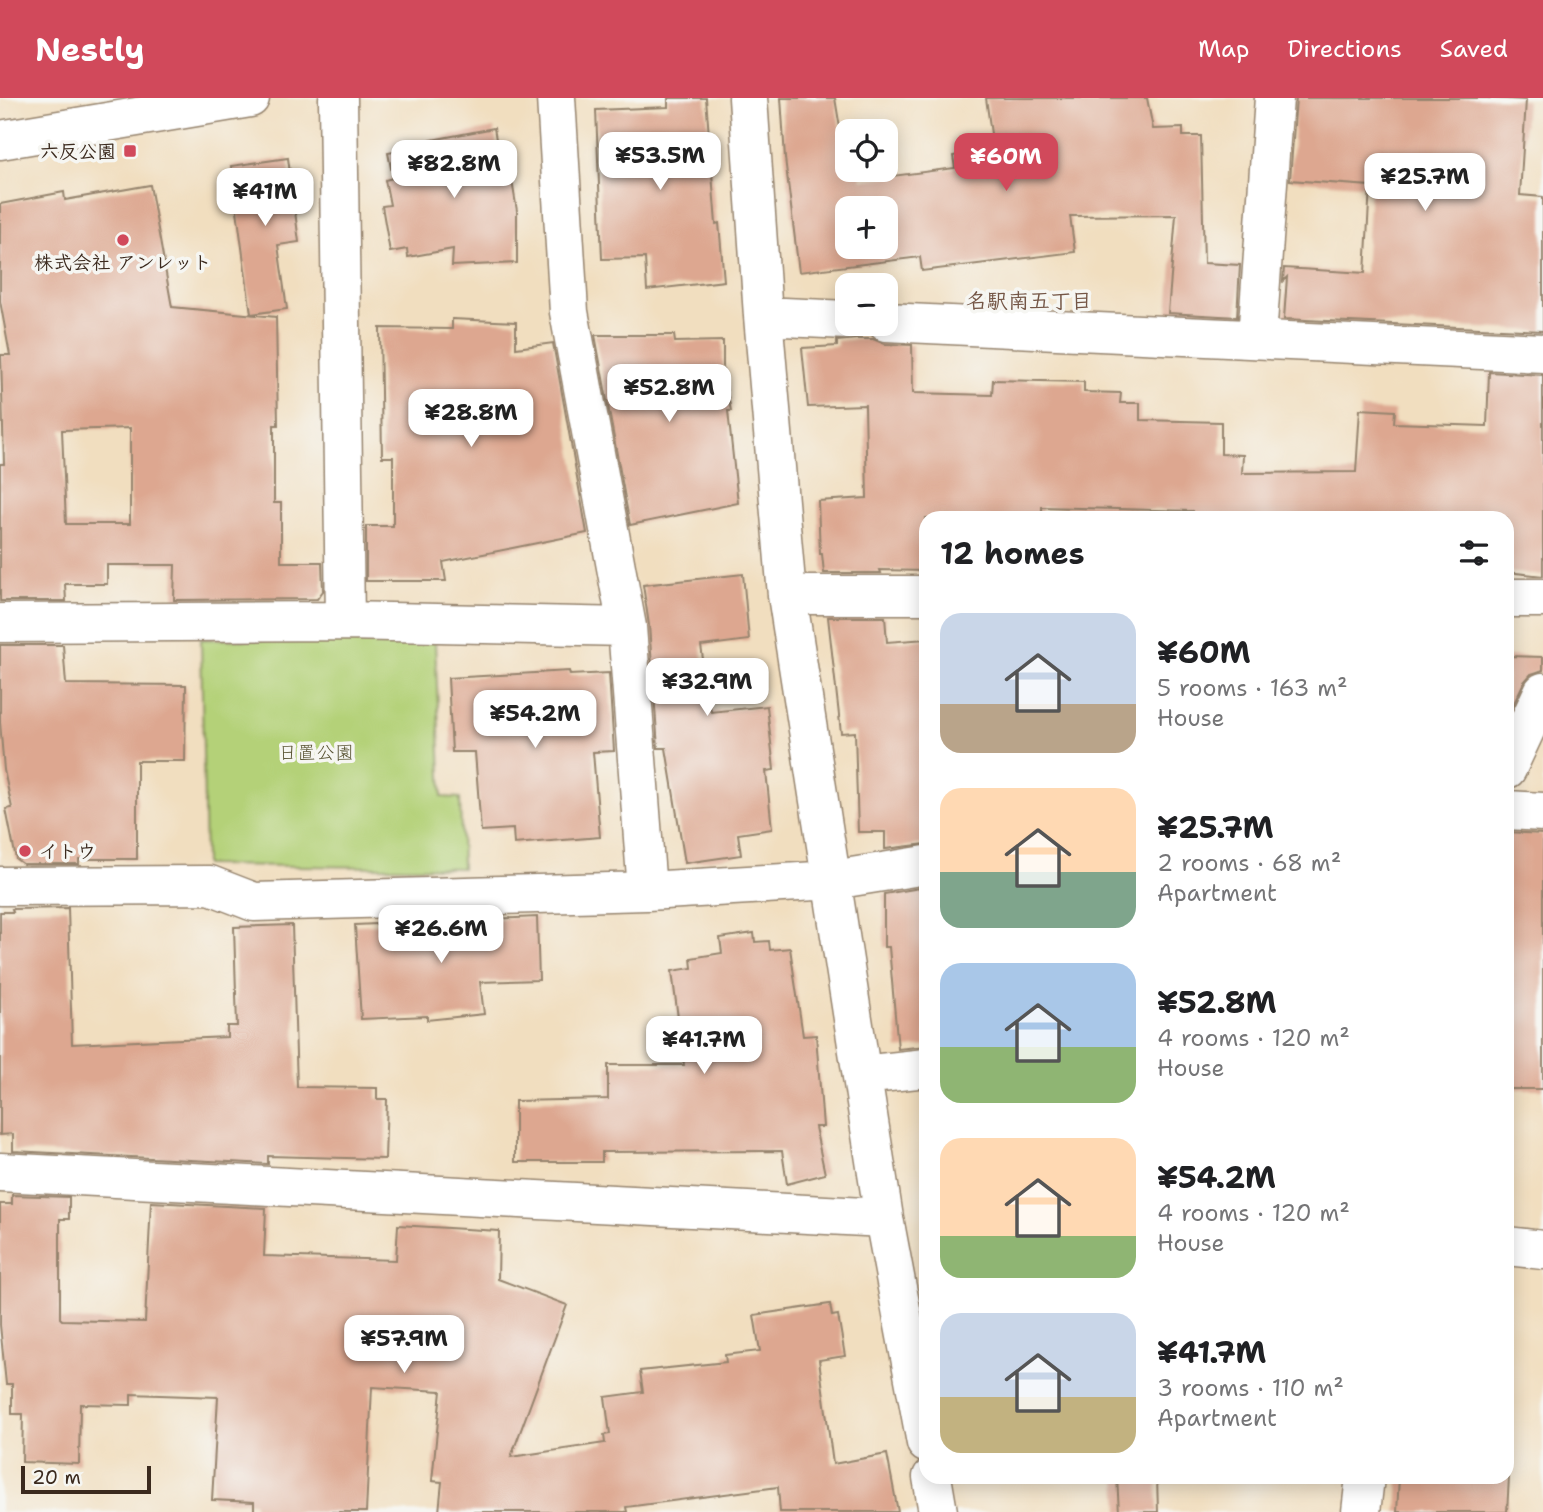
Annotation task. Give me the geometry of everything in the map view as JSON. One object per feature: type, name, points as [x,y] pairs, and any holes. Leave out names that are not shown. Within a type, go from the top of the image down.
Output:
[{"type":"street","points":[[0,140],[250,98]]},
{"type":"street","points":[[338,98],[345,621]]},
{"type":"street","points":[[556,98],[569,312],[627,627],[647,891]]},
{"type":"street","points":[[747,98],[787,595],[884,1218],[919,1406]]},
{"type":"street","points":[[1257,338],[1275,98]]},
{"type":"street","points":[[763,316],[835,319]]},
{"type":"street","points":[[898,322],[1543,353]]},
{"type":"street","points":[[787,595],[919,595]]},
{"type":"street","points":[[1514,598],[1543,598]]},
{"type":"street","points":[[0,623],[345,621],[627,627]]},
{"type":"street","points":[[1514,754],[1543,692]]},
{"type":"street","points":[[1514,810],[1543,812]]},
{"type":"street","points":[[0,886],[211,885],[254,902],[647,891],[833,880],[919,866]]},
{"type":"street","points":[[862,1075],[919,1069]]},
{"type":"street","points":[[0,1172],[884,1218]]},
{"type":"street","points":[[1514,1247],[1543,1250]]},
{"type":"street","points":[[933,1484],[939,1512]]},
{"type":"street","points":[[1361,1512],[1364,1484]]},
{"type":"green space","name":"日置公園","points":[[201,639],[435,642],[442,797],[460,798],[462,868],[205,865]]},
{"type":"building","points":[[668,98],[706,98],[716,224],[719,223],[724,281],[647,290],[645,258],[602,259],[596,110],[668,107]]},
{"type":"building","points":[[781,98],[835,98],[838,119],[835,119],[835,182],[898,182],[898,175],[955,168],[953,156],[993,148],[986,98],[1147,98],[1153,129],[1183,128],[1183,136],[1201,136],[1204,263],[1240,265],[1237,317],[1168,313],[1176,215],[1070,216],[1075,252],[922,271],[920,257],[799,272],[785,158]]},
{"type":"building","points":[[1296,98],[1526,100],[1520,195],[1543,197],[1543,331],[1284,319],[1287,277],[1283,281],[1284,268],[1365,273],[1370,186],[1290,180]]},
{"type":"building","points":[[494,128],[498,151],[507,150],[517,211],[517,263],[452,266],[453,249],[408,257],[407,249],[390,252],[382,206],[390,205],[385,180],[393,178],[388,153],[416,148],[416,143]]},
{"type":"building","points":[[288,158],[299,242],[278,245],[287,309],[251,314],[231,166]]},
{"type":"building","points":[[150,185],[172,307],[276,317],[278,425],[274,425],[274,503],[281,503],[281,562],[322,562],[323,591],[317,599],[174,600],[175,565],[107,565],[107,584],[65,584],[66,601],[0,601],[0,464],[4,464],[1,355],[10,355],[0,301],[0,204],[64,192],[65,200]],"holes":[[[130,428],[130,524],[66,524],[62,430]]]},
{"type":"building","points":[[452,319],[516,322],[516,348],[553,343],[587,533],[443,562],[446,581],[366,581],[366,526],[393,526],[393,457],[382,457],[380,328],[452,329]]},
{"type":"building","points":[[595,335],[674,335],[675,342],[723,341],[723,369],[731,411],[728,411],[738,503],[630,525]]},
{"type":"building","points":[[873,339],[885,344],[912,345],[913,393],[992,395],[993,380],[1084,382],[1084,392],[1121,393],[1120,403],[1140,403],[1140,420],[1221,422],[1221,454],[1243,455],[1242,473],[1356,472],[1360,409],[1395,411],[1394,423],[1487,426],[1489,372],[1543,375],[1543,576],[1514,573],[1514,511],[1193,511],[1042,507],[1042,511],[919,511],[919,571],[824,573],[820,554],[818,501],[867,498],[865,405],[808,407],[802,348],[837,346],[837,341]]},
{"type":"building","points":[[743,574],[749,640],[701,646],[711,712],[767,706],[774,770],[766,771],[772,829],[738,834],[741,855],[685,863],[666,748],[658,748],[649,625],[643,585]]},
{"type":"building","points":[[828,617],[885,617],[887,642],[919,640],[919,845],[885,849],[885,832],[858,832],[855,732],[841,733]]},
{"type":"building","points":[[0,645],[63,645],[66,684],[186,685],[185,761],[137,761],[137,859],[79,859],[79,864],[23,864],[16,859],[6,809],[12,808],[4,770],[0,722]]},
{"type":"building","points":[[1514,656],[1543,657],[1543,670],[1531,674],[1514,703]]},
{"type":"building","points":[[569,671],[570,675],[609,673],[614,751],[593,752],[600,837],[514,844],[513,829],[481,831],[475,752],[452,752],[448,678]]},
{"type":"building","points":[[1514,832],[1543,834],[1543,1089],[1514,1089]]},
{"type":"building","points":[[919,888],[919,1047],[898,1049],[889,947],[884,947],[884,894]]},
{"type":"building","points":[[68,908],[72,1044],[227,1037],[227,1026],[237,1026],[234,927],[292,925],[297,1087],[377,1088],[377,1099],[387,1099],[385,1159],[268,1156],[268,1164],[13,1151],[13,1134],[0,1135],[0,912],[13,912],[12,909]]},
{"type":"building","points":[[537,917],[539,980],[480,982],[484,1014],[427,1020],[427,1016],[361,1019],[355,925]]},
{"type":"building","points":[[754,933],[755,942],[769,941],[770,950],[790,948],[803,1036],[816,1035],[823,1127],[815,1127],[825,1174],[787,1184],[782,1151],[602,1152],[602,1162],[515,1162],[515,1101],[608,1099],[608,1065],[684,1065],[672,971],[692,968],[691,958],[722,953],[720,938]]},
{"type":"building","points":[[12,1195],[69,1197],[69,1219],[60,1219],[62,1320],[145,1322],[151,1202],[266,1208],[264,1256],[396,1260],[398,1225],[499,1231],[498,1279],[567,1305],[511,1457],[605,1443],[604,1435],[610,1434],[605,1397],[643,1392],[640,1371],[726,1362],[725,1355],[760,1351],[754,1315],[830,1304],[832,1316],[838,1315],[845,1356],[819,1360],[833,1464],[887,1454],[898,1512],[780,1512],[778,1487],[626,1507],[627,1512],[439,1512],[442,1482],[432,1481],[441,1391],[372,1387],[366,1512],[254,1512],[254,1502],[212,1500],[218,1397],[131,1394],[131,1405],[80,1404],[79,1464],[22,1462],[23,1414],[12,1414],[12,1384],[6,1384],[0,1325],[0,1204],[12,1204]]},
{"type":"building","points":[[1117,1484],[1157,1484],[1158,1512],[1119,1512]]},
{"type":"building","points":[[1399,1484],[1509,1484],[1507,1512],[1397,1512]]},
{"type":"place","name":"六反公園","points":[[130,151]]},
{"type":"place","name":"株式会社 アンレット","points":[[123,240]]},
{"type":"place","name":"イトウ","points":[[25,851]]},
{"type":"district","name":"名駅南五丁目","points":[[1029,301]]}]
